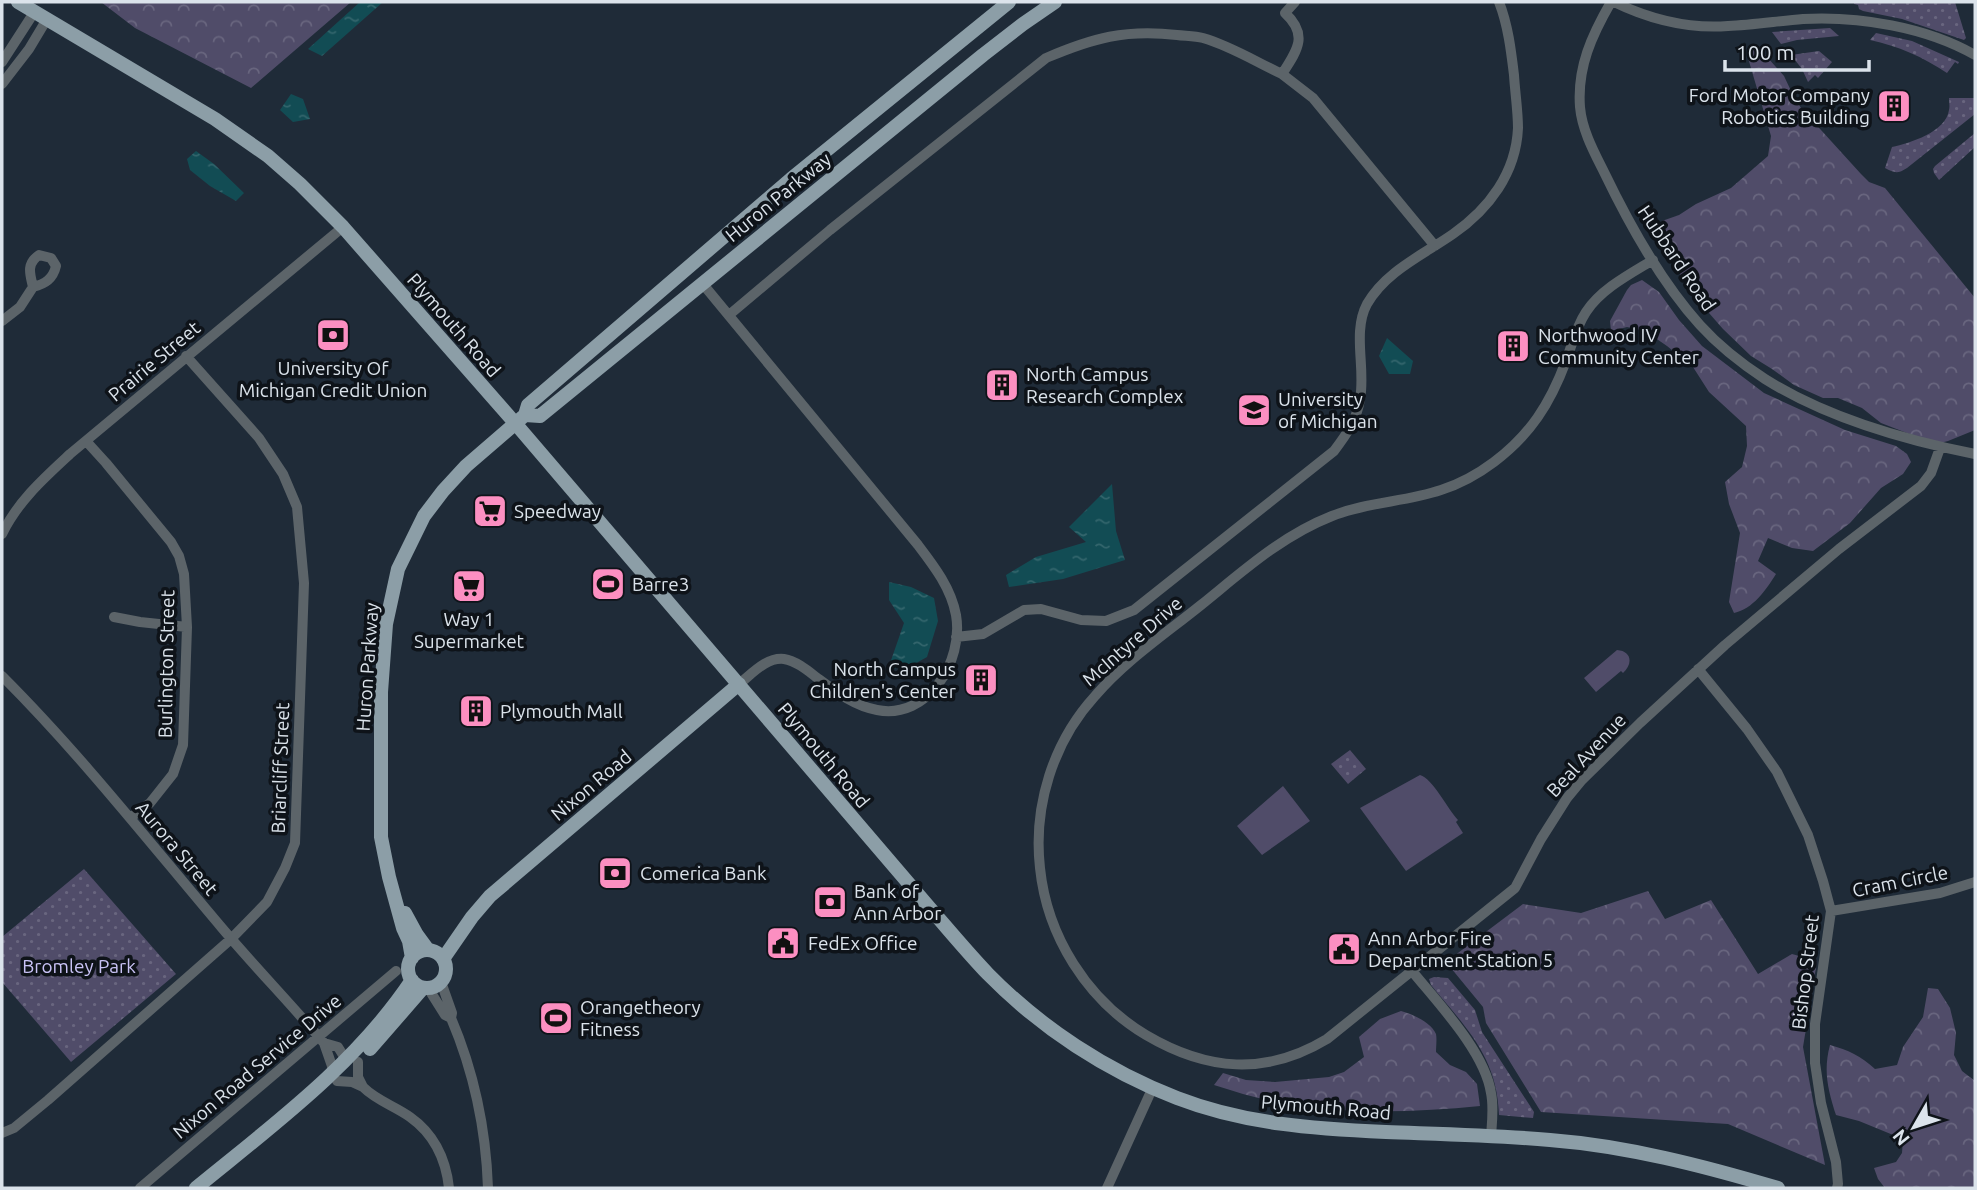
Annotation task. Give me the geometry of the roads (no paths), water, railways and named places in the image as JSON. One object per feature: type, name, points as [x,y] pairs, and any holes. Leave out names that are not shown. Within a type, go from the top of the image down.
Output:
[{"type":"main road","name":"Plymouth Road","points":[[18,2],[215,119],[268,156],[300,184],[520,419],[739,684],[988,974],[1051,1029],[1108,1066],[1177,1098],[1261,1122],[1317,1129],[1492,1136],[1590,1144],[1724,1172],[1778,1188]]},
{"type":"main road","name":"Huron Parkway","points":[[426,985],[408,969],[412,958],[409,943],[381,837],[381,692],[386,624],[398,569],[424,516],[466,466],[520,419],[528,405],[699,257],[1009,2]]},
{"type":"main road","name":"Huron Parkway","points":[[520,419],[540,416],[903,120],[1023,24],[1055,2]]},
{"type":"main road","points":[[887,101],[903,120]]},
{"type":"main road","points":[[699,257],[697,270],[702,284]]},
{"type":"main road","name":"Nixon Road","points":[[435,954],[490,896],[739,684]]},
{"type":"main road","name":"Huron Parkway","points":[[392,886],[417,935],[435,954]]},
{"type":"main road","points":[[211,1188],[332,1080],[426,985],[446,971],[435,954],[416,954],[412,958]]},
{"type":"main road","points":[[196,1188],[332,1080]]},
{"type":"street","points":[[1282,74],[1297,50],[1299,34],[1294,21],[1285,13],[1295,2]]},
{"type":"street","points":[[956,637],[983,634],[1024,610],[1041,609],[1081,620],[1106,621],[1134,610],[1334,451],[1352,427],[1360,399],[1360,329],[1366,307],[1379,287],[1395,272],[1480,213],[1499,188],[1513,161],[1518,130],[1516,99],[1506,20],[1499,2]]},
{"type":"street","points":[[1612,2],[1659,20],[1705,26],[1725,27],[1805,19],[1879,24],[1923,34],[1975,55]]},
{"type":"street","name":"Hubbard Road","points":[[1612,2],[1586,51],[1579,86],[1580,109],[1586,132],[1618,201],[1683,304],[1734,357],[1759,375],[1801,398],[1892,434],[1940,448],[1975,454]]},
{"type":"street","points":[[2,62],[41,15]]},
{"type":"street","points":[[2,84],[29,49],[41,15]]},
{"type":"street","points":[[729,315],[830,230],[1046,58],[1078,44],[1114,34],[1149,31],[1202,37],[1282,74],[1313,98],[1435,246]]},
{"type":"street","name":"Prairie Street","points":[[2,534],[11,516],[37,484],[179,365],[186,356],[343,227]]},
{"type":"street","name":"McIntyre Drive","points":[[1412,971],[1327,1039],[1283,1060],[1249,1065],[1218,1063],[1181,1053],[1157,1042],[1136,1029],[1101,999],[1069,958],[1049,915],[1041,880],[1038,830],[1049,775],[1070,729],[1097,693],[1128,664],[1277,545],[1293,534],[1335,515],[1416,497],[1458,484],[1509,450],[1534,424],[1550,400],[1574,336],[1587,311],[1604,293],[1653,260]]},
{"type":"street","points":[[702,284],[942,577],[956,615],[952,659],[943,680],[925,698],[902,710],[879,711],[859,706],[802,666],[785,659],[769,660],[739,684]]},
{"type":"street","points":[[2,321],[20,307],[33,287]]},
{"type":"street","name":"Briarcliff Street","points":[[2,1133],[14,1128],[48,1100],[231,939],[267,902],[295,843],[304,583],[297,507],[283,474],[259,438],[186,356]]},
{"type":"street","name":"Burlington Street","points":[[86,441],[163,532],[179,556],[184,574],[187,627],[183,745],[173,774],[150,803],[130,818]]},
{"type":"street","name":"Beal Avenue","points":[[1412,971],[1515,888],[1555,816],[1581,781],[1632,730],[1698,669],[1830,557],[1921,486],[1931,473],[1940,448]]},
{"type":"street","points":[[114,617],[187,627]]},
{"type":"street","name":"Bishop Street","points":[[1698,669],[1748,729],[1777,772],[1808,835],[1831,911],[1814,1043],[1819,1092],[1836,1162],[1837,1188]]},
{"type":"street","name":"Aurora Street","points":[[2,676],[130,818],[231,939],[322,1040],[332,1066],[332,1080]]},
{"type":"street","name":"Cram Circle","points":[[1831,911],[1940,893],[1975,882]]},
{"type":"street","name":"Nixon Road Service Drive","points":[[140,1188],[322,1040],[396,971]]},
{"type":"street","points":[[1412,971],[1475,1051],[1485,1070],[1491,1093],[1492,1136]]},
{"type":"street","points":[[426,985],[445,1015],[451,1018],[477,1100],[484,1134],[488,1188]]},
{"type":"street","name":"Aurora Street","points":[[322,1040],[338,1047],[352,1061]]},
{"type":"street","points":[[352,1061],[363,1087]]},
{"type":"street","points":[[332,1080],[352,1082],[363,1087],[375,1097],[411,1117],[439,1149],[447,1169],[449,1188]]},
{"type":"street","points":[[1107,1188],[1153,1087]]},
{"type":"water","points":[[360,2],[383,2],[322,56],[308,49]]},
{"type":"water","points":[[291,94],[303,99],[310,119],[293,122],[280,110]]},
{"type":"water","points":[[196,151],[244,193],[236,201],[190,170],[187,159]]},
{"type":"water","points":[[1387,338],[1413,361],[1410,374],[1389,374],[1379,356]]},
{"type":"water","points":[[1112,484],[1116,531],[1125,560],[1063,579],[1009,587],[1006,575],[1036,557],[1086,542],[1069,527]]},
{"type":"water","points":[[889,582],[911,587],[934,598],[938,621],[927,657],[909,667],[888,669],[904,623],[889,600]]},
{"type":"place","name":"Ford Motor Company Robotics Building","points":[[1894,106]]},
{"type":"place","name":"University Of Michigan Credit Union","points":[[333,335]]},
{"type":"place","name":"Northwood IV Community Center","points":[[1513,346]]},
{"type":"place","name":"North Campus Research Complex","points":[[1002,385]]},
{"type":"place","name":"University of Michigan","points":[[1254,410]]},
{"type":"place","name":"Speedway","points":[[490,511]]},
{"type":"place","name":"Barre3","points":[[608,584]]},
{"type":"place","name":"Way 1 Supermarket","points":[[469,586]]},
{"type":"place","name":"North Campus Children's Center","points":[[981,680]]},
{"type":"place","name":"Plymouth Mall","points":[[476,711]]},
{"type":"place","name":"Comerica Bank","points":[[615,873]]},
{"type":"place","name":"Bank of Ann Arbor","points":[[830,902]]},
{"type":"place","name":"FedEx Office","points":[[783,943]]},
{"type":"place","name":"Ann Arbor Fire Department Station 5","points":[[1344,949]]},
{"type":"place","name":"Orangetheory Fitness","points":[[556,1018]]},
{"type":"park label","name":"Bromley Park","points":[[79,966]]}]
